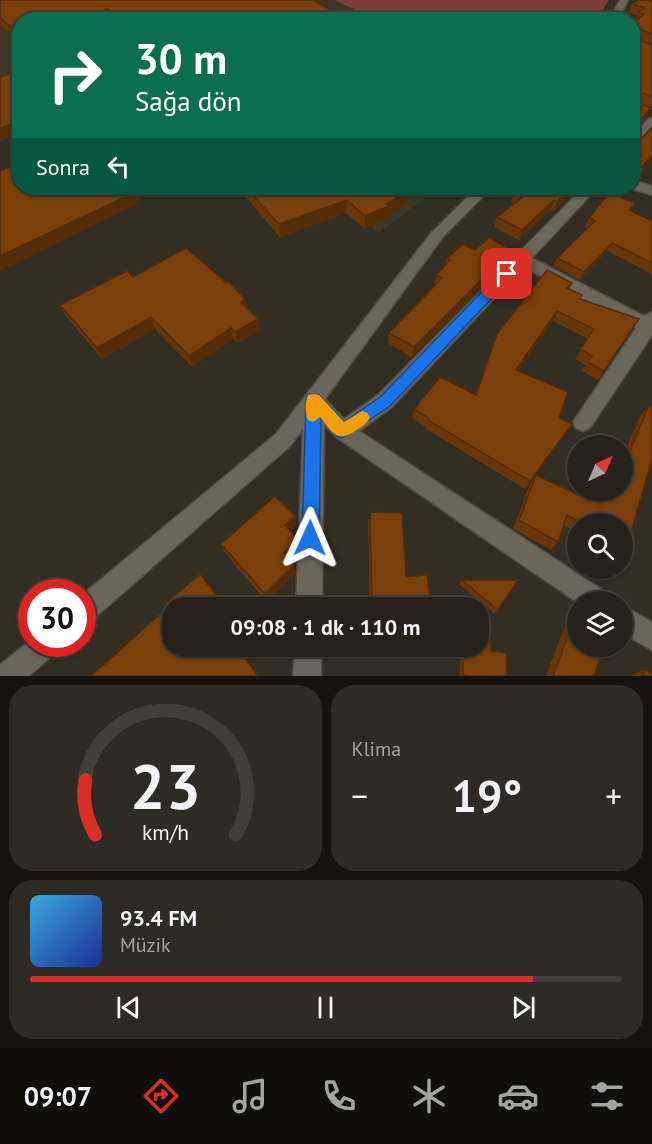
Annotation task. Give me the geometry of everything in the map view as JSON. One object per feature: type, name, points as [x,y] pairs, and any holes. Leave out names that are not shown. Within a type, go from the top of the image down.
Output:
[{"type":"street","points":[[640,135],[652,123]]},
{"type":"street","points":[[96,600],[284,440],[437,236],[477,195]]},
{"type":"street","points":[[342,431],[385,401],[583,195]]},
{"type":"street","points":[[522,259],[650,324],[583,422]]},
{"type":"street","points":[[314,400],[342,431],[582,591]]},
{"type":"street","points":[[309,597],[314,400]]},
{"type":"street","points":[[633,625],[652,637]]},
{"type":"street","points":[[8,676],[31,657]]},
{"type":"street","points":[[307,676],[308,657]]},
{"type":"shaded area","points":[[0,0],[334,0],[359,12],[12,12],[12,80],[0,83]]},
{"type":"shaded area","points":[[334,0],[609,0],[601,12],[359,12]]},
{"type":"shaded area","points":[[334,195],[429,195],[379,233]]},
{"type":"building","points":[[0,0],[313,0],[335,12],[110,12],[108,9],[98,12],[12,12],[12,28],[0,18]]},
{"type":"building","points":[[639,0],[652,1],[652,34],[640,29],[640,17],[644,14],[638,12],[645,8],[632,4]]},
{"type":"building","points":[[640,41],[652,45],[652,96],[640,92]]},
{"type":"building","points":[[12,73],[12,124],[0,128],[0,77]]},
{"type":"building","points":[[640,104],[651,108],[640,120]]},
{"type":"building","points":[[652,127],[652,155],[640,169],[640,137]]},
{"type":"building","points":[[12,166],[12,195],[129,195],[0,256],[0,171]]},
{"type":"building","points":[[252,195],[401,195],[386,204],[389,206],[365,216],[347,200],[279,224]]},
{"type":"building","points":[[522,195],[564,195],[557,202],[554,200],[522,230],[497,217],[524,196]]},
{"type":"building","points":[[607,195],[614,195],[635,203],[629,210],[652,221],[652,263],[612,243],[584,272],[557,258],[595,221],[589,218]]},
{"type":"building","points":[[489,238],[511,250],[414,347],[389,333],[442,278],[436,275],[450,260],[447,258],[463,244],[475,250]]},
{"type":"building","points":[[186,248],[226,282],[228,281],[245,299],[241,302],[258,319],[235,332],[231,328],[189,356],[151,317],[97,348],[60,305],[127,271],[133,277]]},
{"type":"building","points":[[547,270],[572,283],[567,288],[582,295],[580,299],[639,319],[604,371],[588,362],[592,356],[580,349],[594,329],[557,311],[516,370],[568,392],[559,418],[572,424],[530,481],[428,420],[429,418],[414,409],[440,377],[476,395],[497,334]]},
{"type":"building","points":[[649,405],[652,407],[652,459],[633,525],[633,513],[567,513],[558,542],[519,520],[536,475],[567,490],[567,501],[633,501],[633,443]]},
{"type":"building","points":[[275,496],[295,516],[285,525],[295,536],[295,543],[284,553],[294,565],[265,594],[221,544]]},
{"type":"building","points":[[370,512],[402,513],[406,577],[427,575],[430,597],[372,597]]},
{"type":"building","points":[[200,574],[218,597],[173,597]]},
{"type":"building","points":[[462,580],[518,580],[498,610],[489,602],[489,597],[482,597]]},
{"type":"building","points":[[162,612],[162,657],[244,657],[258,676],[91,676]]},
{"type":"building","points":[[567,638],[567,657],[600,657],[594,676],[553,676]]},
{"type":"building","points":[[489,642],[491,642],[491,651],[506,653],[507,676],[463,675],[463,657],[489,657]]},
{"type":"building","points":[[645,669],[652,674],[652,676],[643,676]]},
{"type":"slow traffic","points":[[313,415],[314,400],[342,431],[362,417]]},
{"type":"route","points":[[310,538],[314,400],[342,431],[385,401],[507,274]]}]
